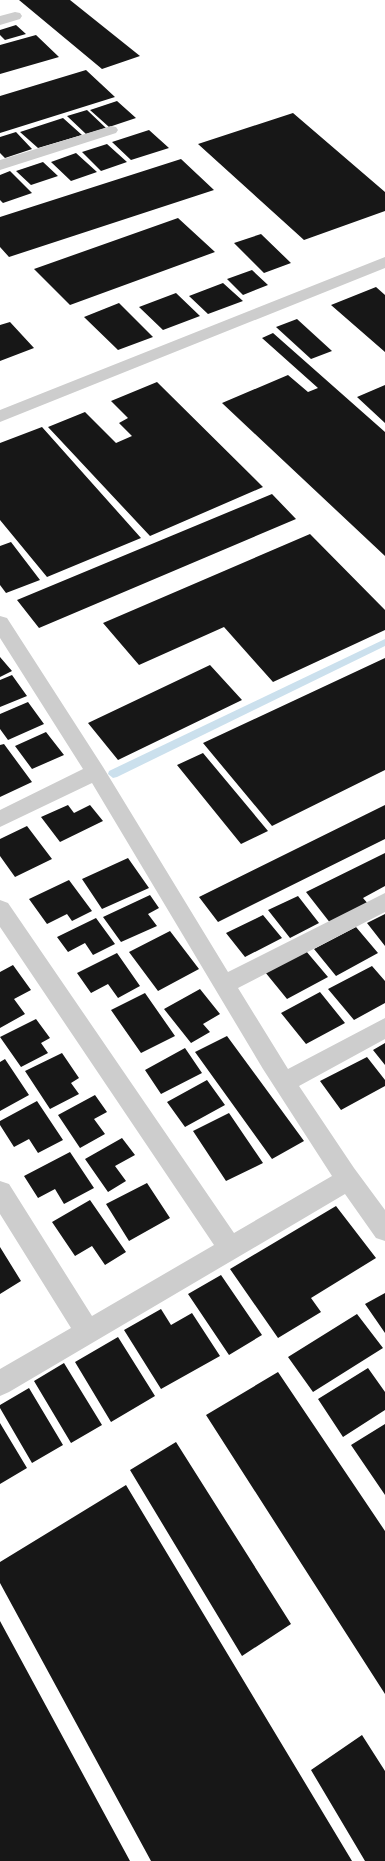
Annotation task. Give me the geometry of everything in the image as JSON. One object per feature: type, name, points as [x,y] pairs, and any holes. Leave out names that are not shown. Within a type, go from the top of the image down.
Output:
[{"type":"street","points":[[0,21],[15,16]]},
{"type":"street","points":[[0,165],[111,130]]},
{"type":"street","points":[[0,416],[385,262]]},
{"type":"street","points":[[0,623],[96,772],[284,1083],[348,1180],[385,1230]]},
{"type":"street","points":[[0,819],[96,772]]},
{"type":"street","points":[[224,985],[385,902]]},
{"type":"street","points":[[0,909],[230,1248]]},
{"type":"street","points":[[284,1083],[385,1028]]},
{"type":"street","points":[[0,1383],[348,1180]]},
{"type":"street","points":[[0,1192],[88,1332]]},
{"type":"building","points":[[19,0],[70,0],[140,56],[102,69]]},
{"type":"building","points":[[16,25],[26,34],[5,40],[0,35],[0,30]]},
{"type":"building","points":[[36,35],[59,57],[0,74],[0,45]]},
{"type":"building","points":[[86,70],[115,97],[0,133],[0,96]]},
{"type":"building","points":[[117,101],[136,118],[109,127],[90,110]]},
{"type":"building","points":[[87,110],[106,128],[86,134],[67,116]]},
{"type":"building","points":[[293,113],[385,192],[385,211],[304,240],[198,144]]},
{"type":"building","points":[[63,118],[82,135],[38,148],[20,132]]},
{"type":"building","points":[[149,130],[169,148],[131,160],[112,142]]},
{"type":"building","points":[[16,132],[32,149],[5,158],[0,153],[0,137]]},
{"type":"building","points":[[107,144],[127,162],[101,171],[82,152]]},
{"type":"building","points":[[76,153],[97,172],[71,181],[51,162]]},
{"type":"building","points":[[181,159],[214,190],[9,257],[0,247],[0,217]]},
{"type":"building","points":[[43,162],[58,176],[31,185],[16,171]]},
{"type":"building","points":[[10,171],[32,193],[3,203],[0,200],[0,175]]},
{"type":"building","points":[[178,218],[215,252],[70,305],[34,269]]},
{"type":"building","points":[[261,234],[291,263],[264,273],[234,243]]},
{"type":"building","points":[[252,270],[268,285],[243,295],[227,279]]},
{"type":"building","points":[[223,283],[243,301],[208,314],[189,296]]},
{"type":"building","points":[[376,287],[385,295],[385,352],[331,305]]},
{"type":"building","points":[[176,293],[200,316],[163,330],[139,307]]},
{"type":"building","points":[[119,303],[153,337],[118,350],[84,317]]},
{"type":"building","points":[[297,319],[332,351],[311,359],[276,327]]},
{"type":"building","points":[[10,322],[34,348],[0,361],[0,325]]},
{"type":"building","points":[[273,333],[385,432],[385,556],[222,403],[288,375],[308,392],[318,388],[262,338]]},
{"type":"building","points":[[157,382],[263,487],[150,536],[48,427],[85,412],[116,443],[132,436],[119,423],[128,418],[111,401]]},
{"type":"building","points":[[385,385],[385,423],[357,397]]},
{"type":"building","points":[[42,427],[141,538],[47,577],[0,520],[0,443]]},
{"type":"building","points":[[272,494],[296,519],[39,628],[17,600]]},
{"type":"building","points":[[310,534],[385,610],[385,630],[273,682],[224,627],[139,665],[103,623]]},
{"type":"building","points":[[11,542],[40,580],[6,593],[0,585],[0,546]]},
{"type":"building","points":[[0,657],[12,671],[0,677]]},
{"type":"building","points":[[385,658],[385,770],[272,826],[203,743]]},
{"type":"building","points":[[210,665],[242,700],[118,760],[88,723]]},
{"type":"building","points":[[12,675],[27,696],[0,707],[0,680]]},
{"type":"building","points":[[28,702],[44,724],[8,740],[0,729],[0,714]]},
{"type":"building","points":[[46,732],[64,755],[32,769],[15,746]]},
{"type":"building","points":[[4,744],[32,782],[0,797],[0,745]]},
{"type":"building","points":[[203,753],[268,831],[241,844],[177,765]]},
{"type":"building","points":[[68,805],[74,813],[90,805],[103,821],[60,842],[41,817]]},
{"type":"building","points":[[385,805],[385,839],[218,922],[199,897]]},
{"type":"building","points":[[27,826],[52,859],[15,877],[0,856],[0,839]]},
{"type":"building","points":[[385,853],[385,886],[363,898],[369,905],[331,924],[306,892]]},
{"type":"building","points":[[128,858],[149,888],[102,909],[82,879]]},
{"type":"building","points":[[69,880],[92,911],[72,921],[67,914],[47,924],[29,899]]},
{"type":"building","points":[[150,895],[159,908],[148,914],[157,926],[121,942],[103,917]]},
{"type":"building","points":[[298,896],[319,923],[290,938],[268,910]]},
{"type":"building","points":[[385,914],[385,946],[367,923]]},
{"type":"building","points":[[263,915],[282,938],[245,957],[226,933]]},
{"type":"building","points":[[96,918],[115,944],[93,955],[85,943],[68,952],[57,937]]},
{"type":"building","points":[[356,927],[378,953],[336,976],[314,949]]},
{"type":"building","points":[[170,931],[199,969],[158,991],[129,952]]},
{"type":"building","points":[[306,951],[328,977],[287,999],[265,972]]},
{"type":"building","points":[[117,953],[140,986],[118,998],[108,984],[91,993],[77,973]]},
{"type":"building","points":[[13,965],[31,990],[14,999],[25,1014],[0,1028],[0,972]]},
{"type":"building","points":[[372,966],[385,981],[385,1003],[354,1020],[328,989]]},
{"type":"building","points":[[200,989],[220,1014],[203,1024],[210,1032],[191,1043],[164,1009]]},
{"type":"building","points":[[320,992],[345,1023],[306,1044],[281,1013]]},
{"type":"building","points":[[145,993],[175,1036],[141,1053],[111,1010]]},
{"type":"building","points":[[36,1019],[50,1038],[41,1043],[48,1053],[21,1067],[0,1037]]},
{"type":"building","points":[[227,1036],[304,1141],[272,1159],[195,1052]]},
{"type":"building","points":[[385,1043],[385,1065],[373,1050]]},
{"type":"building","points":[[185,1048],[202,1073],[161,1094],[145,1070]]},
{"type":"building","points":[[62,1053],[79,1078],[71,1083],[79,1094],[50,1109],[25,1071]]},
{"type":"building","points":[[367,1057],[385,1080],[385,1086],[341,1110],[320,1081]]},
{"type":"building","points":[[5,1059],[29,1095],[0,1111],[0,1062]]},
{"type":"building","points":[[207,1080],[225,1105],[185,1127],[167,1102]]},
{"type":"building","points":[[95,1095],[107,1112],[94,1119],[105,1134],[80,1148],[58,1115]]},
{"type":"building","points":[[37,1101],[63,1140],[38,1153],[29,1139],[14,1147],[0,1125],[0,1121]]},
{"type":"building","points":[[229,1113],[263,1163],[226,1181],[193,1131]]},
{"type":"building","points":[[122,1138],[135,1155],[115,1166],[126,1181],[108,1192],[85,1159]]},
{"type":"building","points":[[70,1152],[94,1188],[64,1204],[55,1189],[38,1198],[24,1176]]},
{"type":"building","points":[[147,1183],[170,1218],[129,1241],[106,1204]]},
{"type":"building","points":[[90,1200],[126,1252],[105,1265],[92,1246],[75,1256],[52,1222]]},
{"type":"building","points":[[336,1206],[376,1258],[311,1298],[321,1312],[278,1338],[230,1269]]},
{"type":"building","points":[[0,1247],[21,1281],[0,1294]]},
{"type":"building","points":[[221,1275],[262,1335],[229,1355],[188,1294]]},
{"type":"building","points":[[385,1293],[385,1333],[365,1304]]},
{"type":"building","points":[[161,1309],[171,1325],[192,1313],[220,1356],[161,1389],[124,1330]]},
{"type":"building","points":[[357,1314],[383,1348],[313,1392],[288,1357]]},
{"type":"building","points":[[118,1337],[155,1396],[111,1422],[75,1362]]},
{"type":"building","points":[[64,1363],[102,1425],[71,1443],[34,1381]]},
{"type":"building","points":[[368,1368],[385,1392],[385,1410],[343,1437],[318,1399]]},
{"type":"building","points":[[278,1372],[385,1531],[385,1694],[206,1415]]},
{"type":"building","points":[[29,1388],[63,1445],[32,1463],[0,1408],[0,1405]]},
{"type":"building","points":[[0,1423],[27,1468],[0,1484]]},
{"type":"building","points":[[385,1424],[385,1495],[351,1445]]},
{"type":"building","points":[[176,1442],[291,1624],[242,1656],[130,1470]]},
{"type":"building","points":[[126,1485],[352,1861],[151,1861],[0,1583],[0,1562]]},
{"type":"building","points":[[0,1621],[130,1861],[0,1861]]},
{"type":"building","points":[[362,1735],[385,1771],[385,1861],[365,1861],[311,1770]]},
{"type":"waterway","points":[[113,774],[385,642]]}]
